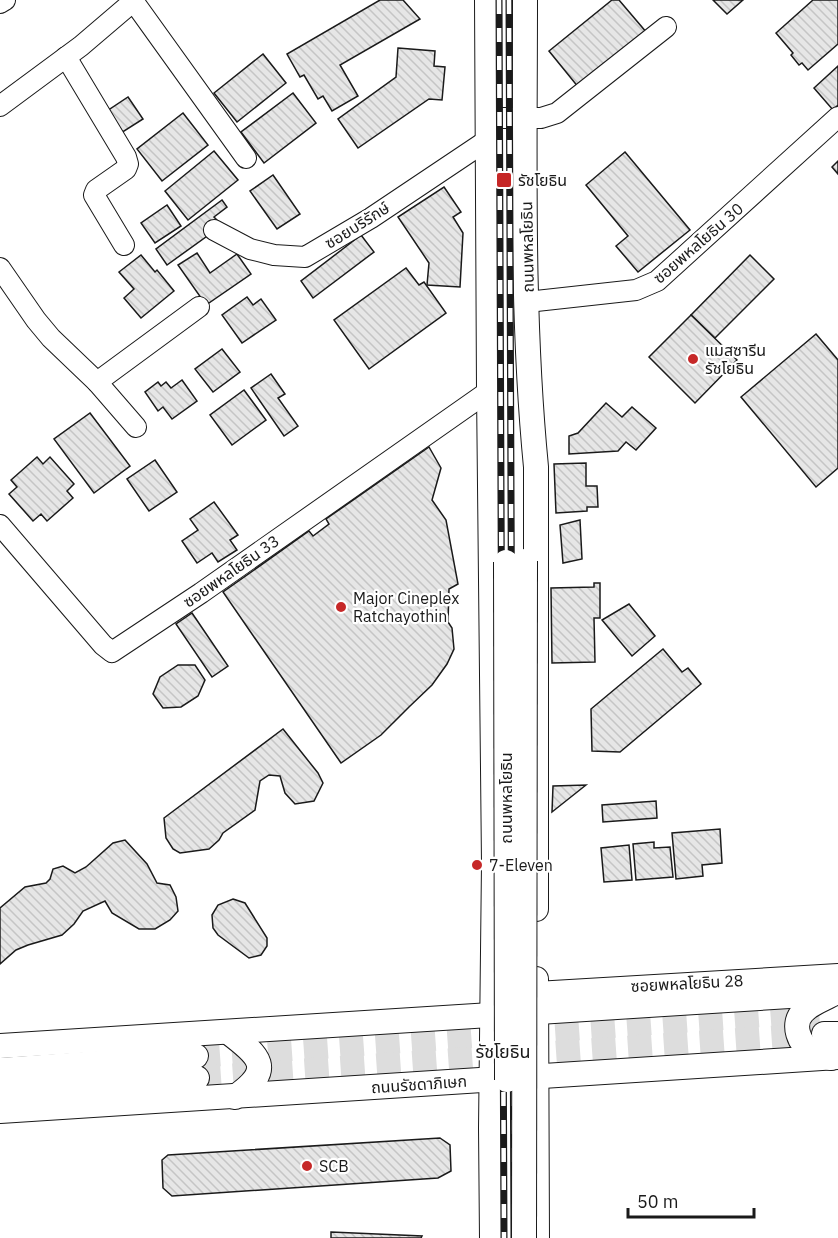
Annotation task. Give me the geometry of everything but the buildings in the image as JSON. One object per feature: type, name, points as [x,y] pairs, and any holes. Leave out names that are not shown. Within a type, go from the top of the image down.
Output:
[{"type":"main road","name":"ถนนพหลโยธิน","points":[[488,0],[494,863],[492,1238]]},
{"type":"main road","name":"ถนนพหลโยธิน","points":[[525,0],[527,302],[536,467],[537,1238]]},
{"type":"main road","name":"ถนนพหลโยธิน","points":[[489,363],[505,393],[515,562],[524,1238]]},
{"type":"main road","name":"ถนนพหลโยธิน","points":[[508,1238],[515,562],[523,412],[530,385]]},
{"type":"main road","points":[[494,863],[510,870],[537,858]]},
{"type":"main road","points":[[0,1046],[492,1015],[536,1002],[833,1007]]},
{"type":"main road","points":[[833,1007],[803,1012],[797,1023],[797,1030],[804,1046],[834,1058]]},
{"type":"main road","points":[[228,1032],[255,1054],[259,1068],[255,1081],[235,1096]]},
{"type":"main road","name":"ถนนรัชดาภิเษก","points":[[0,1111],[834,1058]]},
{"type":"main road","points":[[0,1070],[197,1067],[0,1090]]},
{"type":"main road","points":[[492,1182],[500,1175],[509,1173],[524,1176],[537,1183]]},
{"type":"street","points":[[0,3],[4,0]]},
{"type":"street","points":[[0,106],[81,46],[134,1],[246,158]]},
{"type":"street","points":[[488,129],[525,117],[542,118],[557,113],[666,27]]},
{"type":"street","points":[[66,57],[126,157],[128,164],[126,169],[96,190],[94,195],[124,245]]},
{"type":"street","name":"ซอยพหลโยธิน 30","points":[[527,302],[636,290],[657,281],[838,117]]},
{"type":"street","name":"ซอยบริรักษ์","points":[[214,230],[250,249],[274,255],[305,257],[371,218],[488,129]]},
{"type":"street","points":[[0,268],[51,338],[97,382],[136,427]]},
{"type":"street","points":[[97,382],[199,307]]},
{"type":"street","name":"ซอยพหลโยธิน 33","points":[[3,533],[103,645],[112,652],[489,391]]},
{"type":"tunnel","points":[[196,1056],[819,1011]]},
{"type":"tunnel","points":[[197,1078],[824,1034]]},
{"type":"railway","points":[[499,0],[504,1238]]},
{"type":"railway","points":[[509,0],[514,1238]]},
{"type":"place","name":"รัชโยธิน","points":[[504,180]]},
{"type":"place","name":"แมสซารีน รัชโยธิน","points":[[693,359]]},
{"type":"place","name":"Major Cineplex Ratchayothin","points":[[341,607]]},
{"type":"place","name":"7-Eleven","points":[[477,865]]},
{"type":"place","name":"SCB","points":[[307,1166]]},
{"type":"district","name":"รัชโยธิน","points":[[503,1052]]}]
